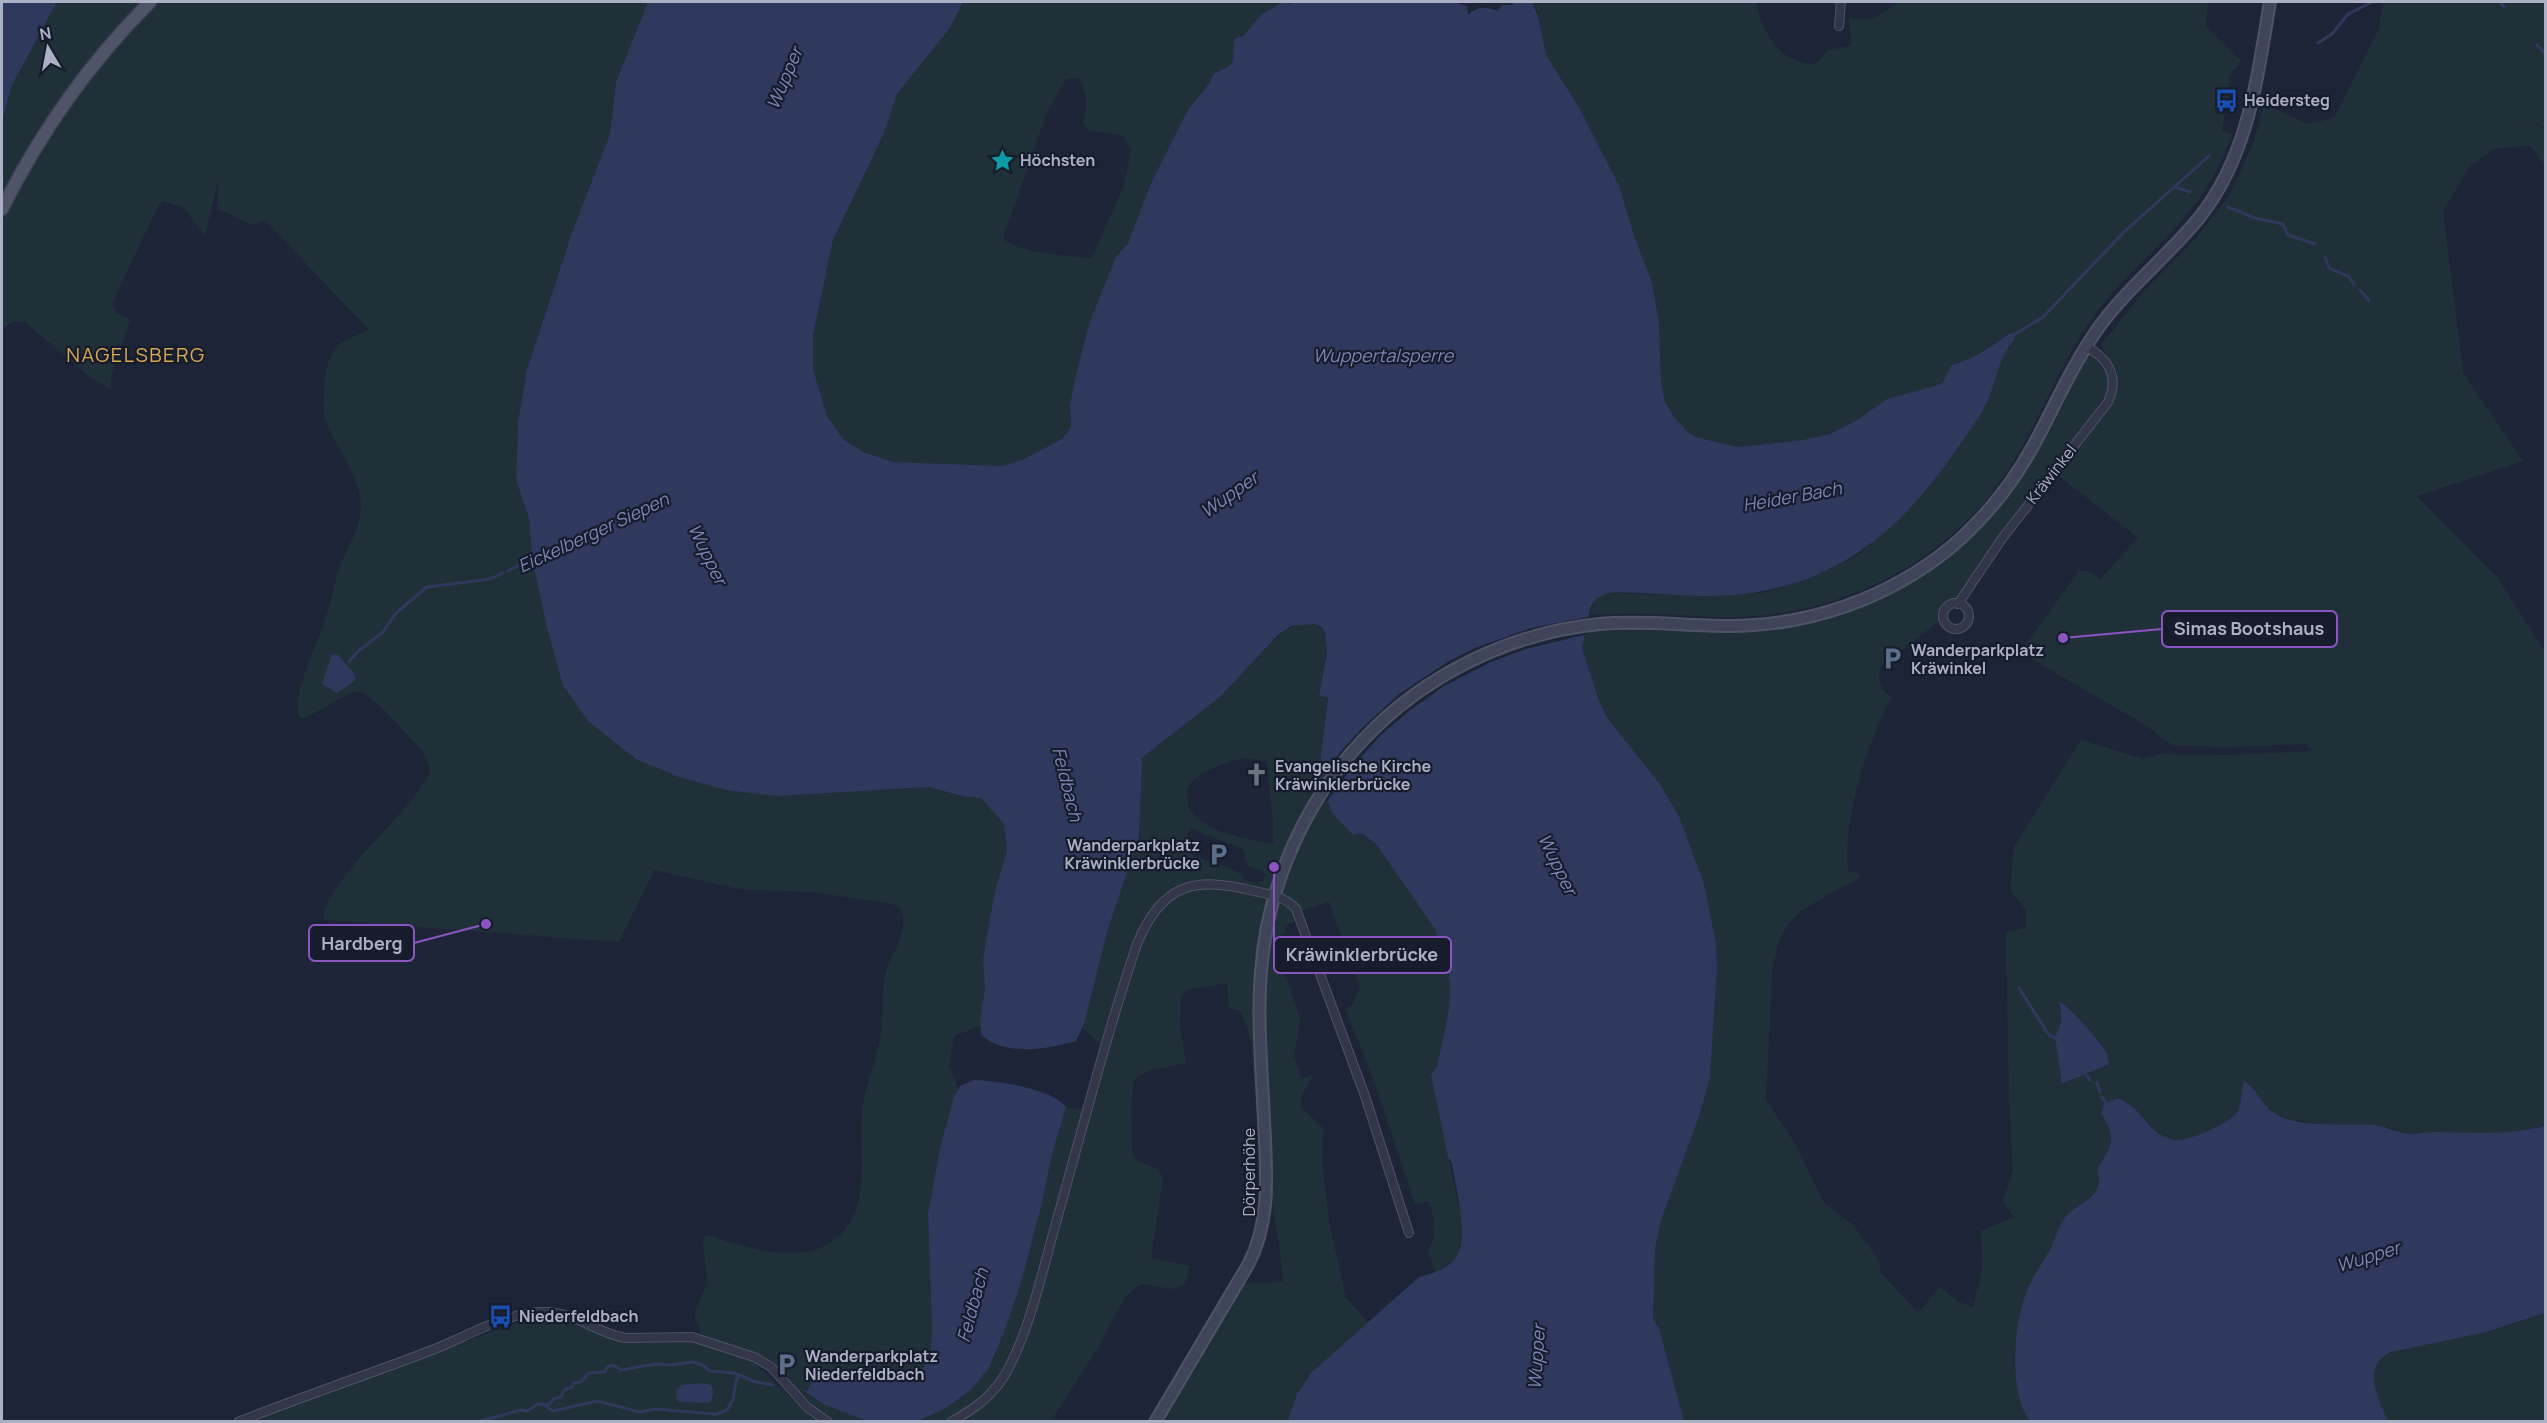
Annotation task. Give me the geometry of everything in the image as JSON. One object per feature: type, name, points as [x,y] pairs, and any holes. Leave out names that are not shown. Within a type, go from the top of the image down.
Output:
[{"type":"main road","points":[[2,210],[32,153],[82,79],[150,2]]},
{"type":"main road","points":[[2086,346],[2113,309],[2197,220],[2226,176],[2238,150],[2252,105],[2270,2]]},
{"type":"main road","name":"Dörperhöhe","points":[[1155,1422],[1248,1265],[1263,1228],[1266,1197],[1260,992],[1264,943],[1275,896],[1290,852],[1319,798],[1345,762],[1381,722],[1443,676],[1482,655],[1531,638],[1580,627],[1624,623],[1727,626],[1780,623],[1838,610],[1874,595],[1910,576],[1965,534],[2009,485],[2032,448],[2086,346]]},
{"type":"street","points":[[1839,26],[1841,2]]},
{"type":"street","name":"Kräwinkel","points":[[1958,604],[2001,540],[2108,402],[2112,388],[2109,367],[2105,359],[2086,346]]},
{"type":"street","points":[[951,1422],[975,1408],[997,1386],[1008,1368],[1021,1337],[1052,1239],[1128,971],[1139,940],[1149,920],[1169,897],[1184,888],[1200,884],[1224,884],[1275,896],[1292,904],[1299,915],[1365,1096],[1409,1233]]},
{"type":"street","points":[[238,1422],[428,1352],[503,1320],[526,1314],[549,1312],[572,1317],[614,1336],[625,1338],[692,1337],[754,1357],[771,1367],[807,1407],[828,1422]]},
{"type":"shaded area","points":[[57,2],[143,2],[102,46],[65,93],[32,143],[2,195],[2,121],[12,85]]},
{"type":"shaded area","points":[[160,2],[648,2],[616,82],[610,134],[572,233],[527,369],[518,422],[516,480],[529,518],[532,558],[546,624],[778,796],[929,787],[962,796],[976,795],[985,801],[1004,824],[1007,852],[996,886],[983,960],[985,989],[980,1026],[954,1036],[949,1065],[958,1088],[940,1148],[928,1213],[932,1330],[930,1358],[921,1370],[898,1379],[850,1377],[808,1391],[802,1389],[823,1404],[869,1421],[828,1421],[822,1418],[771,1367],[704,1340],[694,1315],[707,1283],[703,1243],[706,1235],[752,1248],[801,1253],[830,1243],[845,1229],[855,1213],[862,1174],[862,1113],[880,1040],[885,976],[902,931],[903,916],[900,909],[893,904],[811,892],[739,889],[654,870],[619,942],[324,920],[326,907],[346,874],[417,793],[430,772],[424,753],[384,709],[360,691],[350,693],[307,717],[299,717],[299,695],[302,682],[326,617],[339,570],[356,530],[361,509],[353,474],[330,431],[325,415],[324,395],[327,368],[338,346],[369,330],[265,220],[252,225],[217,208],[219,177],[205,236],[183,207],[162,201],[156,210],[112,304],[115,312],[130,320],[111,377],[111,390],[88,375],[25,322],[14,321],[2,329],[2,222],[28,172],[73,103],[117,46]]},
{"type":"shaded area","points":[[963,2],[1296,2],[1287,5],[1250,31],[1234,39],[1233,60],[1230,67],[1214,73],[1209,84],[1182,121],[1152,181],[1128,243],[1116,257],[1090,321],[1070,405],[1071,427],[1062,439],[1024,459],[1003,466],[893,462],[863,452],[844,440],[827,416],[813,369],[813,335],[833,240],[884,133],[897,94],[950,28]],"holes":[[[1078,78],[1086,95],[1083,123],[1089,130],[1124,136],[1131,151],[1124,185],[1092,258],[1044,253],[1018,247],[1003,238],[1047,112],[1066,79]]]},
{"type":"shaded area","points":[[1531,2],[1756,2],[1763,24],[1775,45],[1792,59],[1816,64],[1827,50],[1851,46],[1849,18],[1873,19],[1900,2],[2208,2],[2206,27],[2241,61],[2230,75],[2229,95],[2222,130],[2232,135],[2212,179],[2196,203],[2117,287],[2080,336],[2026,439],[2002,479],[1979,508],[1954,533],[1925,555],[1895,574],[1862,590],[1793,611],[1731,617],[1590,615],[1595,601],[1607,593],[1712,596],[1762,593],[1799,582],[1841,564],[1862,552],[1889,526],[1996,371],[2007,347],[2010,333],[1975,356],[1951,365],[1942,384],[1859,419],[1830,434],[1803,440],[1737,447],[1696,437],[1688,432],[1674,417],[1665,402],[1661,381],[1659,323],[1652,282],[1634,236],[1620,188],[1580,109],[1546,55],[1537,11]]},
{"type":"shaded area","points":[[2384,2],[2545,2],[2545,127],[2518,118],[2545,128],[2545,166],[2529,145],[2494,149],[2470,166],[2443,211],[2463,373],[2523,461],[2417,496],[2497,577],[2545,652],[2545,1126],[2506,1133],[2483,1134],[2405,1133],[2389,1127],[2331,1126],[2294,1120],[2276,1114],[2264,1105],[2250,1084],[2244,1080],[2239,1108],[2234,1116],[2190,1138],[2176,1140],[2159,1134],[2134,1108],[2117,1098],[2104,1104],[2101,1113],[2110,1130],[2111,1142],[2097,1170],[2097,1188],[2094,1194],[2069,1213],[2061,1223],[2049,1251],[2029,1285],[2021,1309],[2016,1342],[2016,1378],[2023,1409],[2030,1421],[1684,1421],[1659,1328],[1653,1319],[1655,1249],[1661,1220],[1700,1114],[1710,1077],[1717,969],[1716,943],[1704,884],[1679,816],[1660,784],[1608,719],[1599,701],[1582,648],[1583,637],[1588,625],[1630,623],[1756,625],[1793,621],[1865,600],[1930,563],[1959,540],[1986,513],[2020,468],[2086,346],[2100,357],[2109,370],[2113,384],[2108,402],[2001,540],[1958,604],[1948,606],[1943,618],[1881,666],[1880,683],[1891,697],[1873,737],[1859,781],[1849,827],[1848,871],[1859,874],[1858,879],[1800,912],[1789,923],[1779,940],[1772,970],[1766,1100],[1796,1145],[1824,1203],[1853,1225],[1879,1260],[1881,1273],[1918,1313],[1940,1287],[1959,1302],[1973,1307],[1983,1266],[1981,1231],[2014,1217],[2003,1201],[2013,1171],[2009,1101],[2006,932],[2026,928],[2026,910],[2010,889],[2014,847],[2081,740],[2143,759],[2159,754],[2225,755],[2314,751],[2307,744],[2226,747],[2172,745],[2142,723],[2020,652],[2079,571],[2087,571],[2100,579],[2138,538],[2054,472],[2111,402],[2115,387],[2114,374],[2101,345],[2143,292],[2196,238],[2230,195],[2254,141],[2264,104],[2308,124],[2334,118],[2378,30]],"holes":[[[2060,1001],[2102,1045],[2109,1064],[2063,1084],[2055,1036],[2060,1023]]]},
{"type":"shaded area","points":[[1308,623],[1317,625],[1325,632],[1327,645],[1319,695],[1328,696],[1320,763],[1311,791],[1329,804],[1332,813],[1353,834],[1362,833],[1376,844],[1435,929],[1447,963],[1450,984],[1449,1010],[1437,1066],[1431,1075],[1462,1220],[1461,1241],[1455,1259],[1435,1273],[1428,1250],[1434,1232],[1431,1207],[1429,1201],[1415,1204],[1371,1073],[1345,1008],[1352,1006],[1360,987],[1329,902],[1294,913],[1296,921],[1284,926],[1286,932],[1274,939],[1300,1020],[1294,1056],[1301,1078],[1313,1076],[1302,1095],[1301,1107],[1323,1128],[1322,1162],[1330,1227],[1346,1298],[1369,1323],[1306,1378],[1297,1394],[1288,1421],[1160,1421],[1243,1283],[1283,1282],[1279,1242],[1258,1133],[1251,1040],[1241,1011],[1229,1007],[1227,983],[1189,989],[1181,997],[1180,1027],[1186,1063],[1139,1075],[1134,1081],[1131,1105],[1132,1154],[1138,1161],[1157,1169],[1163,1177],[1151,1258],[1190,1266],[1184,1285],[1172,1289],[1144,1284],[1136,1287],[1125,1297],[1097,1349],[1051,1421],[916,1422],[962,1397],[984,1375],[993,1361],[1021,1283],[1052,1154],[1066,1107],[1087,1111],[1105,1050],[1083,1028],[1108,929],[1139,837],[1142,758],[1221,696],[1285,629]],"holes":[[[1246,758],[1267,761],[1273,819],[1273,844],[1227,834],[1215,829],[1196,817],[1189,808],[1188,787],[1199,775],[1215,767]],[[1190,828],[1243,849],[1248,866],[1262,871],[1265,874],[1264,881],[1256,883],[1243,879],[1242,875],[1230,868],[1196,857],[1182,846]]]},
{"type":"shaded area","points":[[2545,1313],[2545,1421],[2388,1421],[2374,1383],[2376,1366],[2382,1358],[2391,1352],[2500,1328]]},
{"type":"shaded area","points":[[557,1314],[600,1333],[687,1339],[750,1359],[802,1408],[824,1421],[246,1422],[518,1322]]},
{"type":"water","points":[[2,2],[57,2],[12,85],[2,121]]},
{"type":"water","name":"Wuppertalsperre","points":[[648,2],[963,2],[950,28],[897,94],[884,133],[833,240],[813,335],[813,369],[827,416],[844,440],[863,452],[893,462],[1003,466],[1024,459],[1062,439],[1071,427],[1070,405],[1090,321],[1116,257],[1128,243],[1152,181],[1182,121],[1209,84],[1214,73],[1230,66],[1233,60],[1234,39],[1244,35],[1262,14],[1283,2],[1289,4],[1296,2],[1454,2],[1467,6],[1468,15],[1478,8],[1497,11],[1502,5],[1532,2],[1538,16],[1546,55],[1580,109],[1620,188],[1634,236],[1652,282],[1659,323],[1661,381],[1665,402],[1674,417],[1696,437],[1737,447],[1803,440],[1830,434],[1859,419],[1887,399],[1942,384],[1951,365],[1975,356],[2010,333],[2014,334],[2015,339],[2002,359],[1986,404],[1935,479],[1883,534],[1854,555],[1823,572],[1790,585],[1753,593],[1699,596],[1607,593],[1597,598],[1591,606],[1582,648],[1599,701],[1608,719],[1660,784],[1679,816],[1704,884],[1716,943],[1717,969],[1710,1077],[1700,1114],[1661,1220],[1655,1249],[1653,1319],[1659,1328],[1684,1421],[1288,1421],[1297,1394],[1310,1374],[1419,1277],[1433,1273],[1453,1261],[1459,1253],[1462,1228],[1452,1163],[1448,1157],[1431,1075],[1437,1066],[1449,1010],[1450,984],[1447,963],[1435,929],[1376,844],[1362,833],[1353,835],[1332,813],[1329,804],[1311,791],[1320,763],[1328,697],[1319,696],[1327,651],[1325,632],[1320,626],[1314,624],[1291,626],[1278,635],[1221,696],[1142,758],[1139,837],[1108,929],[1084,1024],[1076,1041],[1053,1047],[1026,1049],[1001,1046],[981,1034],[980,1021],[985,989],[983,960],[996,886],[1007,852],[1004,824],[981,798],[962,796],[929,787],[778,796],[726,790],[679,777],[636,759],[589,722],[563,685],[546,624],[532,558],[529,518],[516,480],[518,422],[527,369],[572,233],[610,134],[616,82]]},
{"type":"water","points":[[332,654],[338,655],[353,672],[356,680],[337,693],[322,684]]},
{"type":"water","points":[[2059,1001],[2097,1039],[2106,1052],[2109,1064],[2062,1084],[2055,1036],[2061,1019]]},
{"type":"water","points":[[974,1080],[1036,1090],[1059,1100],[1066,1107],[1052,1154],[1021,1283],[989,1368],[971,1390],[944,1409],[918,1421],[869,1422],[823,1404],[801,1389],[807,1391],[812,1381],[822,1377],[898,1379],[921,1370],[930,1358],[932,1330],[928,1213],[940,1148],[954,1097],[960,1086]]},
{"type":"water","name":"Wupper","points":[[2244,1080],[2274,1113],[2284,1118],[2309,1123],[2373,1125],[2412,1134],[2504,1132],[2545,1126],[2545,1313],[2486,1332],[2391,1352],[2382,1358],[2376,1365],[2374,1383],[2388,1421],[2030,1421],[2023,1409],[2016,1378],[2016,1342],[2021,1309],[2029,1285],[2049,1252],[2061,1223],[2089,1199],[2097,1188],[2099,1180],[2097,1170],[2111,1142],[2110,1130],[2101,1113],[2104,1104],[2117,1098],[2132,1106],[2151,1127],[2163,1136],[2182,1140],[2209,1130],[2234,1116],[2239,1108]]},
{"type":"water","points":[[703,1383],[712,1387],[713,1397],[709,1403],[677,1400],[676,1391],[682,1385]]},
{"type":"pier","points":[[1593,616],[1588,634],[1526,649],[1491,662],[1444,686],[1381,735],[1353,766],[1326,803],[1311,793],[1341,751],[1363,727],[1399,694],[1449,661],[1475,648],[1531,628]]},
{"type":"waterway","points":[[2318,43],[2332,34],[2348,14],[2372,2]]},
{"type":"waterway","points":[[2500,2],[2504,7]]},
{"type":"waterway","points":[[2537,45],[2546,54]]},
{"type":"waterway","name":"Heider Bach","points":[[2012,336],[2043,317],[2124,232],[2209,156]]},
{"type":"waterway","points":[[2175,187],[2190,192]]},
{"type":"waterway","points":[[2228,207],[2255,218],[2283,224],[2288,235],[2315,244]]},
{"type":"waterway","points":[[2325,257],[2329,268],[2348,276],[2354,284]]},
{"type":"waterway","points":[[2360,290],[2369,300]]},
{"type":"waterway","name":"Eickelberger Siepen","points":[[508,571],[533,558]]},
{"type":"waterway","name":"Eickelberger Siepen","points":[[349,662],[357,652],[383,632],[396,613],[427,587],[490,579],[503,573]]},
{"type":"waterway","points":[[2019,988],[2049,1035],[2057,1039]]},
{"type":"waterway","points":[[2085,1073],[2090,1080]]},
{"type":"waterway","points":[[2097,1083],[2100,1092]]},
{"type":"waterway","points":[[2102,1097],[2108,1106]]},
{"type":"waterway","name":"Feldbach","points":[[477,1422],[521,1410],[527,1411],[538,1404],[549,1405],[553,1399],[561,1397],[564,1390],[572,1387],[574,1383],[581,1382],[589,1373],[605,1372],[607,1367],[613,1365],[621,1370],[656,1364],[673,1365],[692,1362],[710,1371],[734,1373],[756,1382],[773,1385]]},
{"type":"waterway","points":[[546,1406],[553,1411],[597,1401],[640,1412],[654,1409],[716,1414],[727,1410],[733,1400],[739,1375]]},
{"type":"place","name":"Heidersteg","points":[[2226,100]]},
{"type":"place","name":"Höchsten","points":[[1002,160]]},
{"type":"place","name":"Simas Bootshaus","points":[[2063,638]]},
{"type":"place","name":"Wanderparkplatz Kräwinkel","points":[[1893,659]]},
{"type":"place","name":"Evangelische Kirche Kräwinklerbrücke","points":[[1257,775]]},
{"type":"place","name":"Wanderparkplatz Kräwinklerbrücke","points":[[1218,854]]},
{"type":"place","name":"Kräwinklerbrücke","points":[[1274,867]]},
{"type":"place","name":"Hardberg","points":[[486,924]]},
{"type":"place","name":"Niederfeldbach","points":[[501,1316]]},
{"type":"place","name":"Wanderparkplatz Niederfeldbach","points":[[787,1365]]},
{"type":"district","name":"NAGELSBERG","points":[[136,354]]}]
